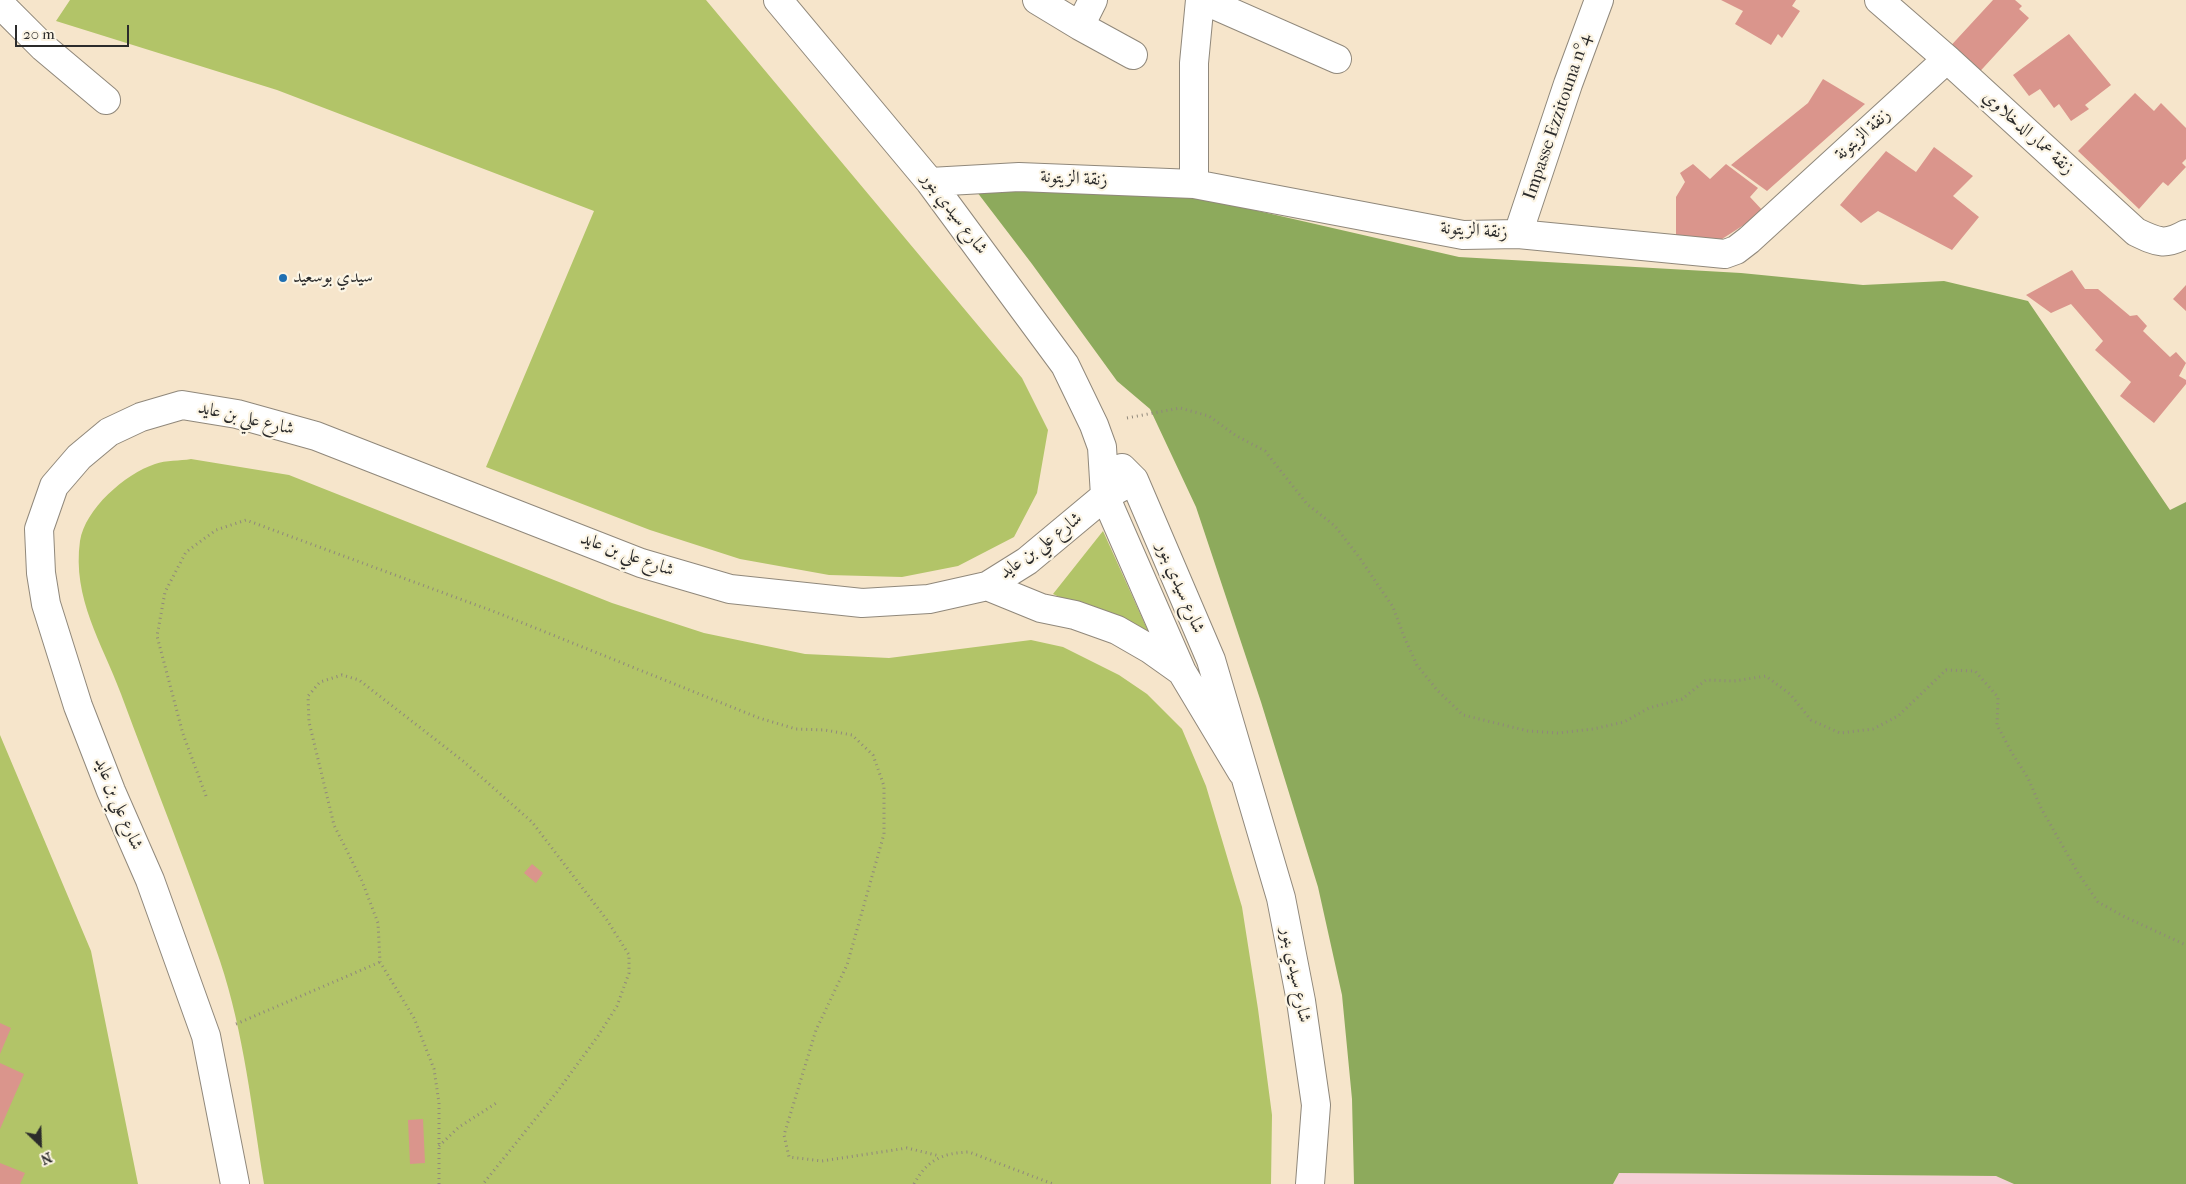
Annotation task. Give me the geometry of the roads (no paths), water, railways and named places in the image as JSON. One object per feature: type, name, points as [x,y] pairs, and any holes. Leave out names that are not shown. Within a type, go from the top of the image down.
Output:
[{"type":"street","name":"شارع سيدي بنور","points":[[778,0],[930,182],[1065,365],[1098,436],[1134,480],[1211,660],[1280,898],[1301,1001],[1316,1105],[1310,1184]]},
{"type":"street","points":[[1037,0],[1133,55]]},
{"type":"street","points":[[1080,26],[1093,0]]},
{"type":"street","points":[[1194,184],[1194,63],[1202,0],[1337,59]]},
{"type":"street","name":"Impasse Ezzitouna n°4","points":[[1518,234],[1568,84],[1599,0]]},
{"type":"street","name":"زنقة عمار الدخلاوي","points":[[1879,0],[1947,59],[2136,232],[2156,242],[2173,241],[2186,234]]},
{"type":"street","points":[[0,4],[43,47],[106,100]]},
{"type":"street","name":"زنقة الزيتونة","points":[[930,182],[1019,176],[1194,184],[1463,235],[1518,234],[1725,254],[1736,250],[1947,59]]},
{"type":"street","name":"شارع علي بن عايد","points":[[235,1184],[206,1036],[150,880],[111,791],[78,706],[46,604],[42,580],[39,529],[54,486],[78,457],[109,432],[141,417],[182,405],[236,414],[316,436],[641,563],[730,589],[862,603],[929,599],[987,586],[1027,561],[1105,496],[1134,480]]},
{"type":"street","name":"شارع سيدي بنور","points":[[1098,436],[1105,496],[1182,672],[1242,772]]},
{"type":"street","points":[[987,586],[1041,608],[1075,615],[1117,630],[1150,649],[1182,672]]},
{"type":"place","name":"سيدي بوسعيد","points":[[283,278]]}]
